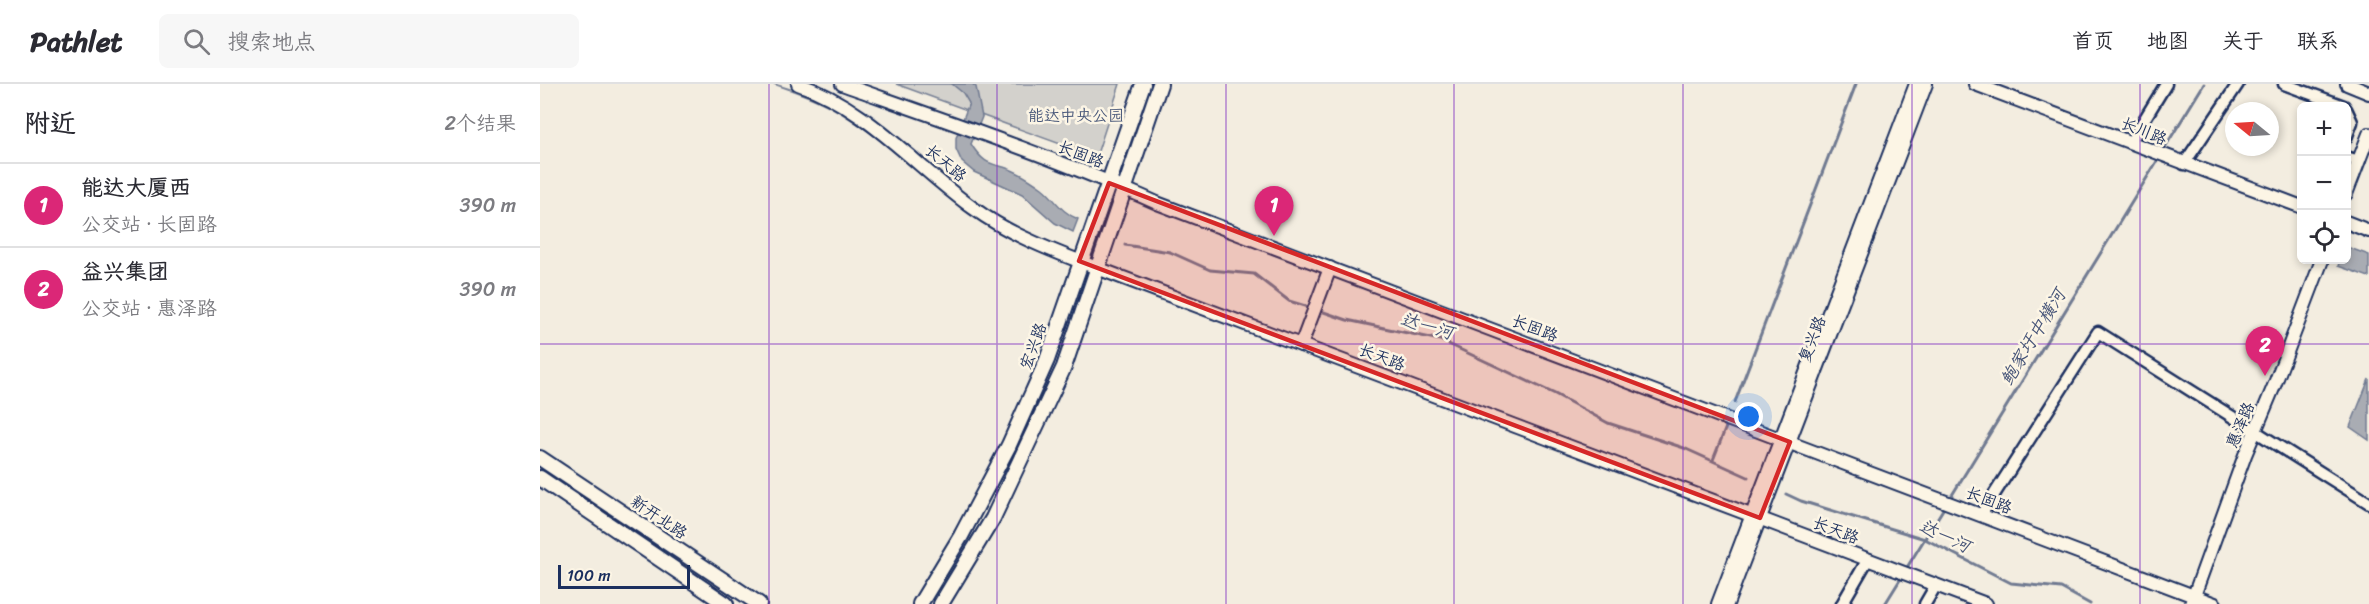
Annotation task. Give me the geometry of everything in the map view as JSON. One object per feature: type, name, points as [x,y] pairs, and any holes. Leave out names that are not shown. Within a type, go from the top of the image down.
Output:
[{"type":"main road","name":"宏兴路","points":[[920,604],[961,536],[1008,445],[1047,360],[1079,261],[1143,84]]},
{"type":"main road","points":[[940,604],[993,518],[1064,368],[1160,84]]},
{"type":"main road","name":"新开北路","points":[[540,458],[759,604]]},
{"type":"main road","points":[[540,478],[726,604]]},
{"type":"street","name":"长天路","points":[[798,84],[840,104],[910,155],[973,208],[1023,237],[1097,268],[1986,604]]},
{"type":"street","name":"长固路","points":[[842,84],[978,132],[1124,188],[1156,203],[1962,507],[2192,600],[2215,604]]},
{"type":"street","name":"复兴路","points":[[1786,440],[1916,84]]},
{"type":"street","name":"复兴路","points":[[1718,604],[1756,517],[1926,84]]},
{"type":"street","name":"长川路","points":[[1975,84],[2297,206]]},
{"type":"street","points":[[2130,143],[2166,84]]},
{"type":"street","points":[[2178,162],[2238,84]]},
{"type":"street","points":[[2284,84],[2330,102]]},
{"type":"street","points":[[2347,84],[2369,93]]},
{"type":"street","points":[[2351,181],[2369,134]]},
{"type":"street","points":[[2351,159],[2359,161]]},
{"type":"street","points":[[2351,224],[2369,231]]},
{"type":"street","name":"惠泽路","points":[[2192,600],[2320,264]]},
{"type":"street","points":[[1301,345],[1330,268]]},
{"type":"street","points":[[1981,515],[2098,332],[2369,503]]},
{"type":"street","name":"复兴路","points":[[1727,604],[1756,517]]},
{"type":"street","points":[[1842,604],[1869,560]]},
{"type":"street","points":[[1925,604],[1936,585]]},
{"type":"highlighted area","points":[[1109,183],[1790,442],[1760,518],[1079,261]]},
{"type":"green space","points":[[774,84],[806,94],[842,112],[876,136],[956,203],[887,146],[841,113],[817,100]]},
{"type":"green space","name":"能达中央公园","points":[[896,84],[1120,84],[1096,157]]},
{"type":"green space","points":[[1160,197],[1756,423],[1755,425]]},
{"type":"green space","points":[[965,209],[1012,238],[1055,257],[1041,253],[1000,233]]},
{"type":"shaded area","points":[[952,84],[972,84],[976,87],[982,117],[971,144],[977,152],[992,164],[1010,169],[1042,188],[1062,209],[1078,219],[1073,232],[1055,223],[1022,194],[974,172],[962,162],[956,149],[956,138],[969,103],[963,93]]},
{"type":"shaded area","points":[[2351,248],[2369,255],[2369,277],[2338,266],[2339,264],[2351,264]]},
{"type":"shaded area","points":[[2369,379],[2369,440],[2350,427]]},
{"type":"waterway","points":[[1735,402],[1856,84]]},
{"type":"waterway","name":"鲍家圩中横河","points":[[2162,152],[2204,84]]},
{"type":"waterway","name":"鲍家圩中横河","points":[[1949,500],[2159,158]]},
{"type":"waterway","name":"达一河","points":[[1125,245],[1170,252],[1210,270],[1254,274],[1289,301],[1312,308]]},
{"type":"waterway","name":"达一河","points":[[1318,310],[1347,320],[1440,340],[1555,394],[1608,423],[1684,448],[1748,477]]},
{"type":"waterway","points":[[1713,460],[1726,427]]},
{"type":"waterway","name":"达一河","points":[[1786,494],[1801,501],[1925,539],[2011,583],[2061,588],[2090,604]]},
{"type":"waterway","name":"鲍家圩中横河","points":[[1906,569],[1945,506]]},
{"type":"waterway","name":"鲍家圩中横河","points":[[1885,604],[1903,575]]},
{"type":"place","name":"能达大厦西","points":[[1274,236]]},
{"type":"place","name":"益兴集团","points":[[2265,376]]}]
